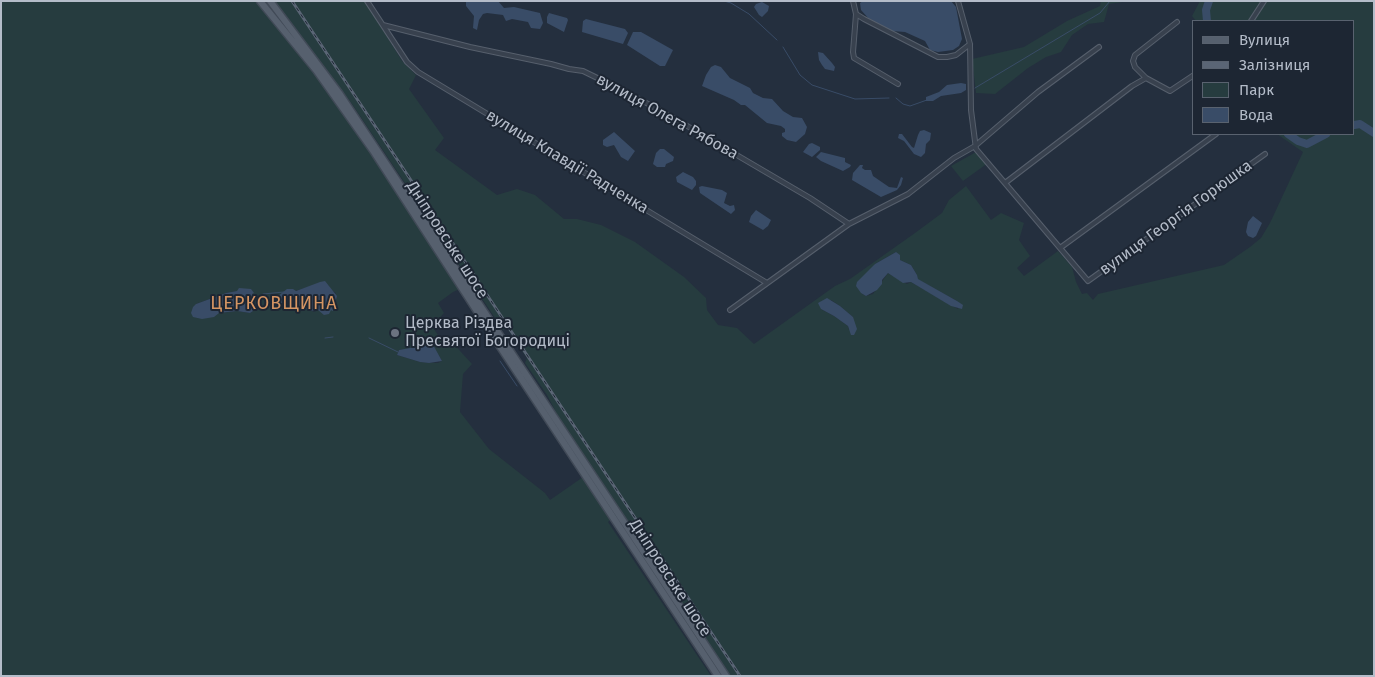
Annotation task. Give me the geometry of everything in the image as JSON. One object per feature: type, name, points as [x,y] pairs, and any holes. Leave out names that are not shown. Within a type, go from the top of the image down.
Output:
[{"type":"main road","name":"Дніпровське шосе","points":[[260,1],[316,70],[374,152],[718,676]]},
{"type":"main road","name":"Дніпровське шосе","points":[[270,1],[350,108],[726,676]]},
{"type":"street","name":"вулиця Клавдії Радченка","points":[[367,1],[407,62],[418,72],[767,282]]},
{"type":"street","points":[[853,1],[856,14],[854,58],[898,84]]},
{"type":"street","points":[[958,1],[970,44],[975,146],[1060,248],[1215,135]]},
{"type":"street","points":[[1252,20],[1264,1]]},
{"type":"street","points":[[856,14],[903,41],[938,57],[956,55],[970,44]]},
{"type":"street","points":[[1177,22],[1135,55],[1135,67],[1146,78],[1170,91],[1192,76]]},
{"type":"street","name":"вулиця Олега Рябова","points":[[383,25],[470,48],[551,64],[569,70],[583,71],[677,120],[810,198],[849,224]]},
{"type":"street","points":[[730,310],[849,224],[908,194],[954,158],[975,146],[1038,92],[1099,47]]},
{"type":"street","points":[[1005,183],[1132,86],[1146,78]]},
{"type":"street","name":"вулиця Георгія Горюшка","points":[[1060,248],[1088,281],[1265,154]]},
{"type":"green space","points":[[1,1],[259,1],[316,70],[462,288],[438,303],[444,313],[432,326],[443,343],[450,340],[472,364],[463,374],[460,412],[489,449],[545,493],[550,500],[586,475],[613,517],[608,522],[711,676],[1,676]],"holes":[[[328,285],[336,293],[319,310],[314,312],[304,307],[296,311],[283,307],[278,296],[305,288]],[[237,291],[252,294],[253,311],[250,313],[237,311],[219,313],[196,304]],[[431,342],[442,361],[438,363],[420,362],[397,355],[399,350]]]},
{"type":"green space","points":[[274,1],[365,1],[402,61],[416,75],[409,89],[444,138],[435,150],[497,195],[517,189],[535,195],[564,219],[577,219],[601,225],[635,242],[684,277],[706,298],[707,310],[718,325],[737,328],[754,344],[835,286],[850,279],[942,213],[949,200],[966,186],[991,220],[1001,213],[1024,223],[1019,240],[1030,256],[1017,268],[1024,276],[1058,251],[1072,267],[1082,294],[1087,293],[1093,300],[1098,294],[1224,265],[1261,238],[1270,223],[1303,152],[1278,135],[1355,135],[1355,20],[1195,20],[1192,16],[1200,1],[1374,1],[1374,676],[726,676],[571,441],[547,395],[525,363],[527,358],[507,328],[503,330],[352,104]],"holes":[[[896,252],[900,260],[911,265],[917,275],[917,279],[957,301],[958,309],[911,282],[907,284],[888,273],[873,294],[866,296],[861,293],[875,264]],[[831,300],[853,317],[849,330],[848,326],[821,309]]]},
{"type":"green space","points":[[1101,1],[1129,1],[1109,4],[1104,22],[1088,24],[1072,35],[1061,52],[1046,57],[1028,68],[995,94],[976,93],[972,59],[1024,47],[1067,21],[1100,6]]},
{"type":"green space","points":[[978,151],[988,163],[963,181],[951,166]]},
{"type":"water","points":[[466,1],[498,1],[504,8],[514,7],[540,13],[543,23],[540,29],[531,28],[528,22],[512,19],[506,21],[503,15],[487,13],[483,14],[479,20],[477,30],[473,28],[474,16],[466,6]]},
{"type":"water","points":[[863,1],[951,1],[956,7],[962,39],[959,46],[953,50],[938,52],[930,50],[925,41],[905,32],[892,31],[879,26],[869,19],[861,10],[860,3]]},
{"type":"water","points":[[762,2],[769,6],[768,11],[762,17],[754,7]]},
{"type":"water","points":[[549,13],[567,18],[564,32],[547,23]]},
{"type":"water","points":[[586,19],[625,29],[628,33],[623,44],[582,32],[583,21]]},
{"type":"water","points":[[633,32],[641,32],[673,50],[665,66],[660,66],[627,45]]},
{"type":"water","points":[[818,52],[823,53],[832,63],[835,67],[834,71],[825,69],[819,60]]},
{"type":"water","points":[[715,65],[721,67],[730,78],[750,88],[753,93],[763,98],[772,99],[783,111],[793,117],[802,118],[807,127],[805,134],[796,142],[787,140],[782,136],[785,129],[781,126],[767,123],[745,105],[741,105],[702,86],[706,75],[711,67]]},
{"type":"water","points":[[966,84],[966,90],[961,93],[941,96],[933,101],[926,101],[926,97],[939,92],[947,85]]},
{"type":"water","points":[[924,130],[931,133],[930,140],[926,144],[925,153],[921,157],[914,154],[904,141],[898,138],[899,134],[902,134],[914,148],[920,131]]},
{"type":"water","points":[[614,132],[635,151],[628,161],[621,157],[614,145],[607,147],[603,145],[603,140]]},
{"type":"water","points":[[812,143],[820,147],[820,150],[812,157],[803,152]]},
{"type":"water","points":[[660,149],[664,149],[674,157],[673,161],[666,164],[665,167],[657,167],[653,164],[656,153]]},
{"type":"water","points":[[821,152],[845,158],[845,162],[851,165],[843,171],[816,157]]},
{"type":"water","points":[[860,165],[863,165],[862,168],[865,170],[871,170],[873,176],[889,187],[897,188],[901,177],[903,178],[901,185],[897,190],[881,197],[852,180],[853,173]]},
{"type":"water","points":[[683,172],[693,177],[696,181],[696,185],[692,190],[677,182],[676,177]]},
{"type":"water","points":[[699,187],[722,190],[727,193],[724,203],[730,206],[734,205],[735,210],[731,214],[700,193]]},
{"type":"water","points":[[756,210],[771,220],[763,230],[749,222]]},
{"type":"water","points":[[1253,216],[1262,223],[1256,236],[1253,238],[1248,236],[1246,232],[1248,222]]},
{"type":"water","points":[[896,252],[900,255],[900,260],[911,265],[918,279],[963,305],[962,309],[951,306],[911,282],[903,283],[888,273],[877,290],[866,296],[861,293],[856,286],[857,282],[875,264]]},
{"type":"water","points":[[325,281],[337,296],[333,311],[331,310],[329,314],[324,315],[318,310],[309,311],[304,307],[296,311],[283,307],[277,301],[278,296],[287,289],[296,291]]},
{"type":"water","points":[[239,288],[251,289],[254,293],[252,294],[253,311],[250,313],[237,311],[219,313],[214,317],[202,319],[193,317],[191,313],[196,304],[237,291]]},
{"type":"water","points":[[827,298],[853,317],[857,329],[854,335],[851,335],[848,326],[821,309],[818,303]]},
{"type":"water","points":[[431,341],[442,361],[420,362],[397,355],[399,350],[421,346]]},
{"type":"waterway","points":[[724,1],[749,14],[777,40]]},
{"type":"waterway","points":[[975,88],[1100,13],[1110,1]]},
{"type":"waterway","points":[[1207,20],[1206,10],[1209,1]]},
{"type":"waterway","points":[[783,47],[800,75],[812,85],[855,99],[889,98]]},
{"type":"waterway","points":[[896,98],[903,104],[910,106],[927,100]]},
{"type":"waterway","points":[[1355,125],[1360,124],[1374,133]]},
{"type":"waterway","points":[[1289,135],[1307,144],[1324,135]]},
{"type":"waterway","points":[[263,294],[284,292]]},
{"type":"waterway","points":[[325,338],[333,337]]},
{"type":"waterway","points":[[369,338],[398,352]]},
{"type":"waterway","points":[[500,361],[517,386]]},
{"type":"railway","points":[[292,1],[740,676]]},
{"type":"place","name":"Церква Різдва Пресвятої Богородиці","points":[[395,333]]},
{"type":"district","name":"ЦЕРКОВЩИНА","points":[[274,304]]}]
